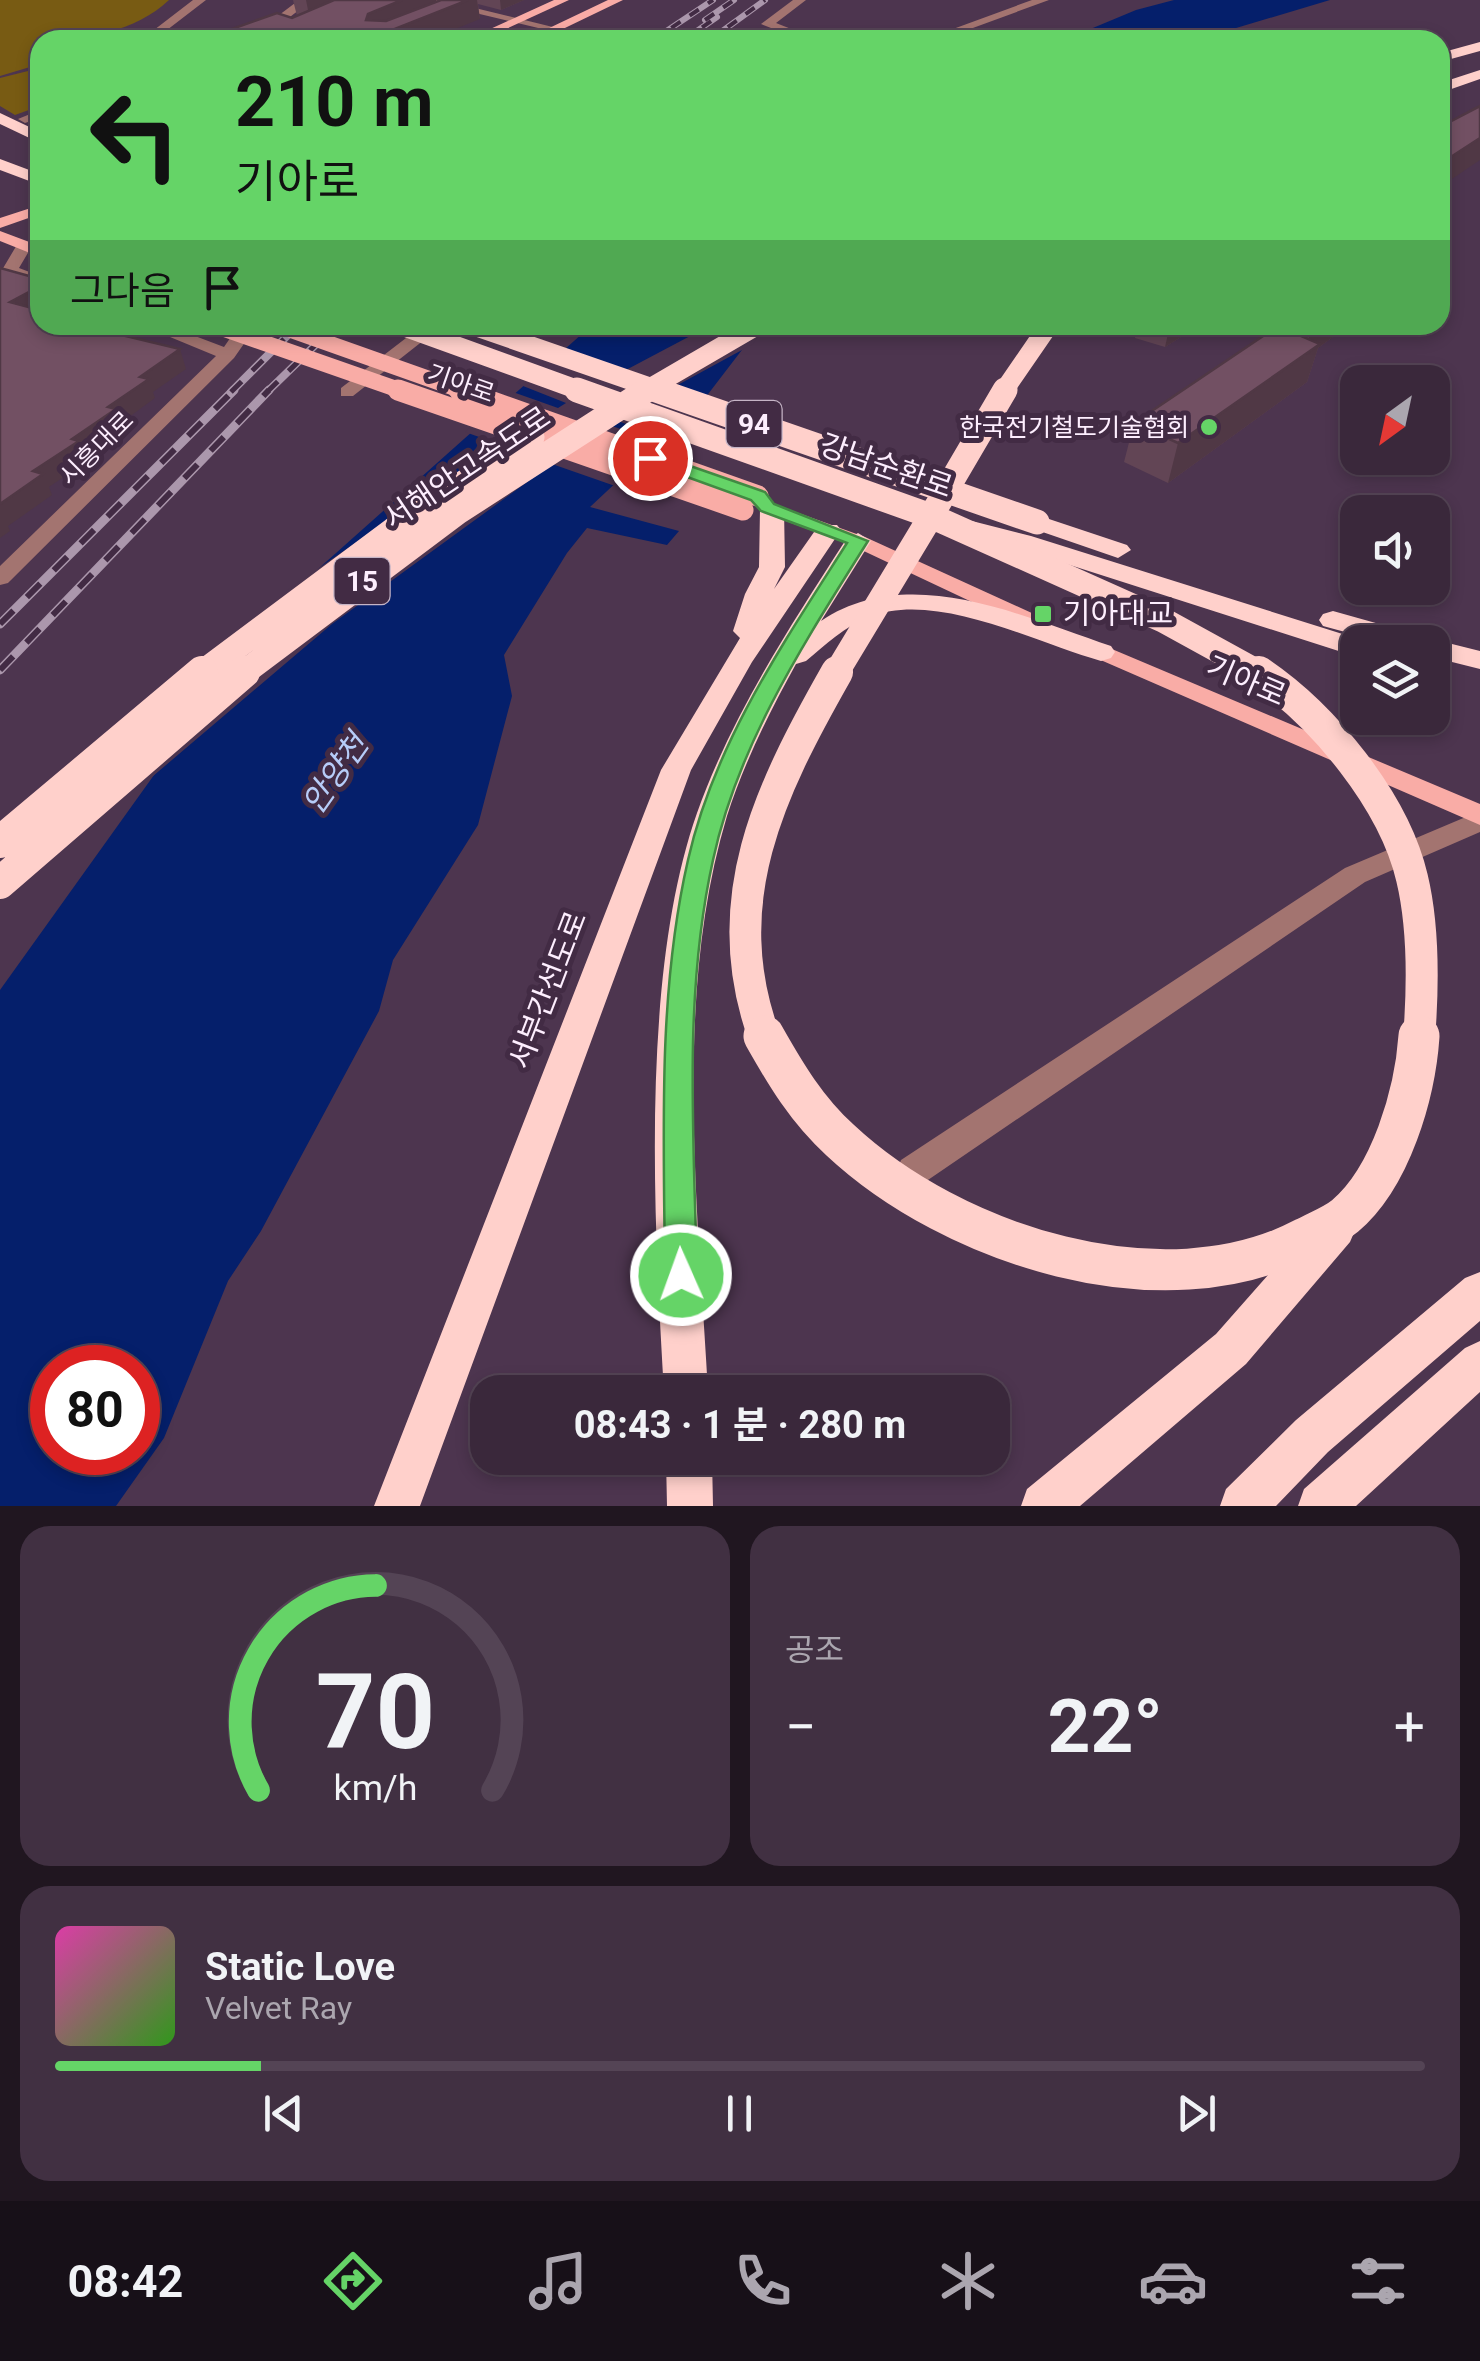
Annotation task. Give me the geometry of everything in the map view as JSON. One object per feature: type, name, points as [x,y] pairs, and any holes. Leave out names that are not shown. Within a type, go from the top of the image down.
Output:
[{"type":"highway","points":[[1450,52],[1480,45]]},
{"type":"highway","points":[[1450,70],[1480,63]]},
{"type":"highway","points":[[1450,84],[1480,74]]},
{"type":"highway","points":[[0,118],[30,124]]},
{"type":"highway","points":[[0,152],[30,157]]},
{"type":"highway","points":[[0,164],[30,176]]},
{"type":"highway","name":"강남순환로","points":[[427,335],[955,525],[1022,540],[1340,642]]},
{"type":"highway","name":"강남순환로","points":[[500,335],[1177,570],[1357,625]]},
{"type":"highway","name":"서해안고속도로","points":[[0,842],[182,687],[412,516],[584,405],[707,335]]},
{"type":"highway","name":"서해안고속도로","points":[[0,883],[84,805],[329,604],[533,460],[740,335]]},
{"type":"highway","points":[[1042,335],[862,626],[776,780],[754,844],[746,897],[745,946],[756,1020],[806,1106],[858,1158],[931,1205],[996,1234],[1066,1257],[1149,1272],[1231,1267],[1283,1252],[1348,1214]]},
{"type":"highway","points":[[739,658],[758,594],[772,568],[760,506]]},
{"type":"highway","points":[[955,525],[1016,556],[1155,612],[1234,655],[1302,703],[1350,761],[1411,871],[1421,1024],[1416,1088],[1392,1150],[1348,1214],[1230,1350],[1044,1506]]},
{"type":"highway","points":[[685,1375],[678,1074],[686,959],[700,859],[726,780],[843,535]]},
{"type":"highway","name":"서부간선도로","points":[[397,1506],[676,770],[739,658],[843,535]]},
{"type":"highway","points":[[775,673],[829,628],[868,607],[924,602],[1101,652]]},
{"type":"highway","points":[[1450,652],[1480,660]]},
{"type":"highway","points":[[1450,672],[1480,680]]},
{"type":"highway","points":[[1243,1506],[1312,1436],[1480,1293]]},
{"type":"highway","points":[[1321,1506],[1480,1363]]},
{"type":"highway","points":[[689,1475],[690,1506]]},
{"type":"main road","points":[[495,30],[563,0]]},
{"type":"main road","points":[[555,29],[617,0]]},
{"type":"main road","points":[[0,223],[30,212]]},
{"type":"main road","points":[[0,236],[30,245]]},
{"type":"main road","points":[[0,255],[30,247]]},
{"type":"main road","name":"기아로","points":[[243,335],[843,535],[1480,818]]},
{"type":"main road","name":"기아로","points":[[304,335],[760,506]]},
{"type":"street","points":[[160,30],[200,0]]},
{"type":"street","points":[[266,30],[306,0]]},
{"type":"street","points":[[427,0],[555,29]]},
{"type":"street","points":[[444,14],[478,0]]},
{"type":"street","points":[[784,30],[766,24],[800,0]]},
{"type":"street","points":[[958,30],[1043,0]]},
{"type":"street","points":[[30,251],[10,270],[30,278]]},
{"type":"street","points":[[177,335],[228,354]]},
{"type":"street","name":"시흥대로","points":[[0,578],[228,354],[241,335]]},
{"type":"street","name":"기아로","points":[[347,392],[421,335]]},
{"type":"street","points":[[913,1171],[1356,875],[1480,818]]},
{"type":"shaded area","points":[[0,0],[169,0],[141,20],[115,30],[30,30],[30,67],[0,76]]},
{"type":"shaded area","points":[[30,70],[30,110],[15,115],[0,106],[0,78]]},
{"type":"water","points":[[1174,0],[1330,0],[1230,30],[1088,30],[1136,10]]},
{"type":"water","name":"안양천","points":[[581,335],[753,335],[702,402],[590,507],[679,531],[667,545],[587,528],[567,553],[504,655],[512,696],[478,825],[393,960],[379,1011],[261,1231],[228,1281],[164,1438],[160,1444],[160,1345],[30,1345],[30,1475],[138,1475],[116,1506],[0,1506],[0,990],[197,715],[283,638],[290,594]]},
{"type":"pier","points":[[692,335],[759,335],[753,344],[674,387],[706,405],[669,440],[618,421],[612,426],[664,444],[618,487],[552,464],[332,624],[139,788],[194,712],[279,636],[287,590],[499,444],[465,432],[510,391],[558,408],[566,403],[518,384],[558,349],[624,371]]},
{"type":"building","points":[[334,0],[402,0],[368,14],[366,20],[386,21],[441,0],[468,0],[392,30],[229,30],[277,13],[292,18]]},
{"type":"building","points":[[1480,106],[1480,138],[1450,158],[1450,122]]},
{"type":"building","points":[[0,268],[30,276],[30,291],[10,302],[30,307],[30,335],[122,335],[180,349],[140,377],[149,379],[108,407],[116,409],[72,439],[79,441],[33,471],[43,474],[0,504]]},
{"type":"building","points":[[1265,335],[1299,335],[1320,344],[1178,443],[1134,423]]},
{"type":"railway","points":[[668,30],[713,0]]},
{"type":"railway","points":[[705,20],[734,0]]},
{"type":"railway","points":[[724,30],[765,0]]},
{"type":"railway","points":[[698,30],[717,17]]},
{"type":"railway","points":[[231,392],[288,335]]},
{"type":"railway","points":[[268,391],[326,335]]},
{"type":"railway","points":[[0,624],[234,390]]},
{"type":"railway","points":[[0,670],[268,391]]},
{"type":"place","name":"한국전기철도기술협회","points":[[1209,427]]},
{"type":"place","name":"기아대교","points":[[1043,614]]},
{"type":"route","points":[[650,458],[758,496],[768,508],[858,541],[775,673],[726,780],[700,859],[686,959],[678,1074],[681,1275]]}]
